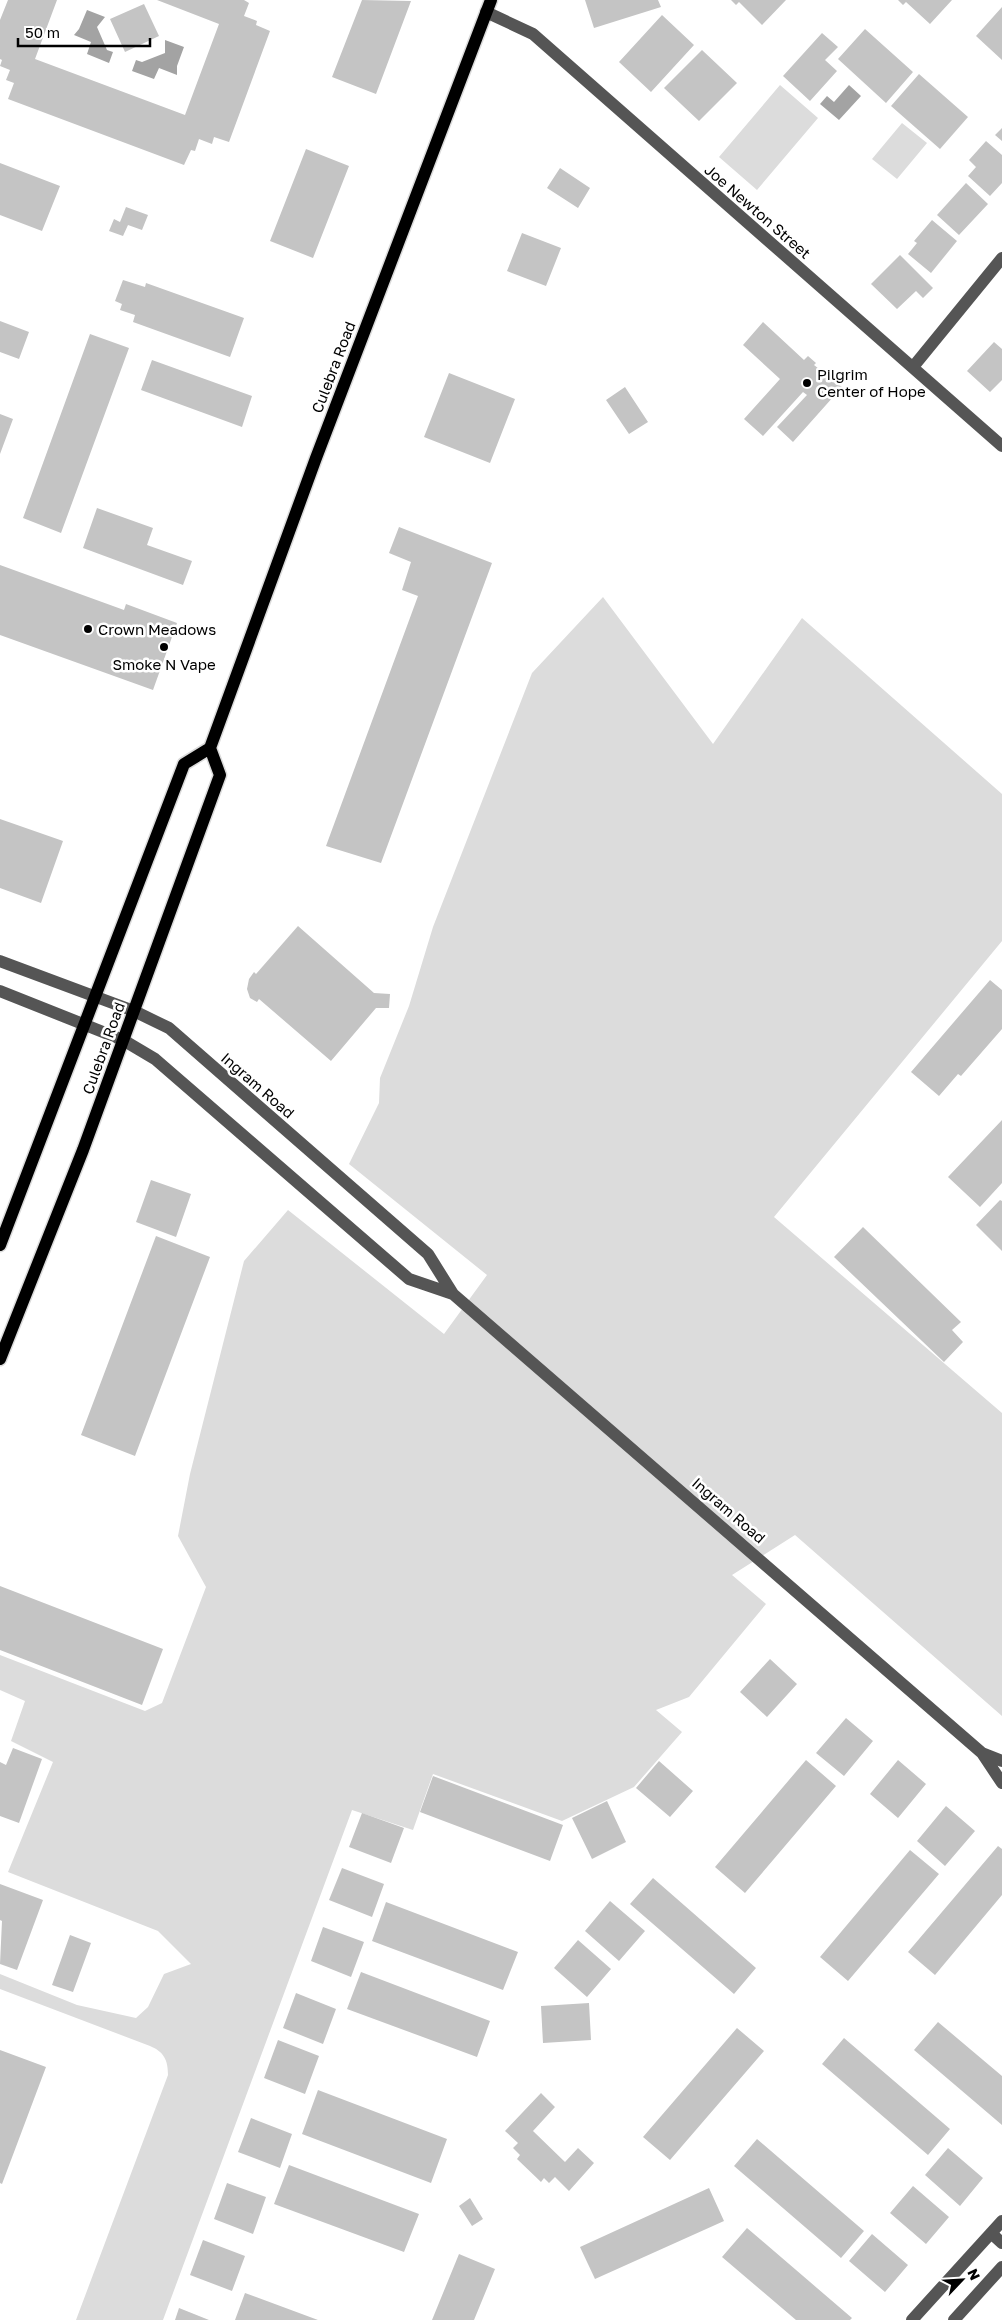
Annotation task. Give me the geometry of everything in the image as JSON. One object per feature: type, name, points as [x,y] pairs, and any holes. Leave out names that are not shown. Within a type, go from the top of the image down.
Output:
[{"type":"main road","name":"Culebra Road","points":[[0,1245],[184,764],[210,748],[327,430],[489,6]]},
{"type":"main road","name":"Culebra Road","points":[[0,1358],[83,1150],[220,775],[210,748]]},
{"type":"street","name":"Joe Newton Street","points":[[489,6],[533,34],[1002,446]]},
{"type":"street","points":[[913,367],[1002,258]]},
{"type":"street","name":"Ingram Road","points":[[0,961],[134,1011],[168,1028],[428,1254],[453,1294],[982,1753],[1002,1783]]},
{"type":"street","name":"Ingram Road","points":[[0,991],[123,1040],[155,1059],[409,1279],[453,1294]]},
{"type":"street","name":"Ingram Road","points":[[982,1753],[1002,1761]]},
{"type":"street","points":[[912,2320],[1002,2221]]},
{"type":"street","points":[[991,2233],[1002,2242]]},
{"type":"street","points":[[954,2320],[1002,2267]]},
{"type":"shaded area","points":[[87,10],[105,17],[97,27],[107,50],[113,52],[109,63],[87,54],[91,42],[74,35],[79,29]]},
{"type":"shaded area","points":[[165,40],[184,47],[177,66],[177,75],[159,68],[154,79],[132,71],[136,60],[142,62],[165,53]]},
{"type":"shaded area","points":[[780,85],[818,118],[757,190],[719,157]]},
{"type":"shaded area","points":[[849,85],[861,96],[839,120],[820,104],[827,96],[834,102]]},
{"type":"shaded area","points":[[902,123],[927,143],[897,179],[872,159]]},
{"type":"shaded area","points":[[603,597],[713,744],[802,618],[1002,794],[1002,941],[774,1217],[1002,1413],[1002,1716],[795,1535],[732,1575],[766,1604],[689,1697],[656,1710],[682,1732],[634,1787],[562,1821],[433,1774],[413,1830],[352,1810],[163,2320],[76,2320],[168,2075],[167,2065],[162,2054],[150,2046],[0,1989],[0,1974],[77,2005],[136,2018],[148,2007],[164,1974],[191,1964],[158,1931],[8,1872],[53,1762],[11,1741],[25,1701],[0,1690],[0,1655],[145,1711],[162,1703],[206,1587],[178,1536],[190,1474],[244,1261],[288,1210],[444,1334],[487,1275],[349,1164],[379,1103],[380,1078],[409,1006],[433,927],[532,673]]},
{"type":"building","points":[[8,0],[57,0],[35,59],[185,115],[219,24],[157,0],[244,0],[249,3],[244,16],[257,21],[256,25],[270,31],[229,142],[214,137],[212,144],[199,139],[195,151],[191,150],[184,165],[8,99],[14,83],[6,80],[10,70],[0,66],[2,60],[0,59],[0,20]]},
{"type":"building","points":[[362,0],[411,1],[376,94],[332,77]]},
{"type":"building","points":[[585,0],[658,0],[661,7],[594,28]]},
{"type":"building","points":[[731,0],[786,0],[762,25],[739,2],[736,5]]},
{"type":"building","points":[[898,0],[952,0],[930,24],[906,2],[903,5]]},
{"type":"building","points":[[144,4],[159,36],[125,52],[110,19]]},
{"type":"building","points":[[1002,7],[1002,60],[976,36]]},
{"type":"building","points":[[662,15],[694,45],[651,92],[619,62]]},
{"type":"building","points":[[865,29],[913,72],[886,103],[838,59]]},
{"type":"building","points":[[822,33],[838,47],[825,60],[837,71],[810,101],[783,76]]},
{"type":"building","points":[[702,50],[737,83],[699,121],[664,88]]},
{"type":"building","points":[[919,74],[968,117],[940,149],[891,106]]},
{"type":"building","points":[[1002,128],[1002,141],[995,135]]},
{"type":"building","points":[[986,141],[1002,155],[1002,183],[990,196],[968,176],[976,167],[969,160]]},
{"type":"building","points":[[306,149],[349,166],[313,258],[270,241]]},
{"type":"building","points":[[0,163],[60,186],[42,231],[0,215]]},
{"type":"building","points":[[560,168],[590,188],[578,208],[547,188]]},
{"type":"building","points":[[966,183],[988,204],[959,235],[937,215]]},
{"type":"building","points":[[126,207],[148,215],[142,230],[128,225],[123,236],[109,231],[114,219],[120,222]]},
{"type":"building","points":[[932,220],[957,241],[931,273],[908,254],[917,243],[914,241]]},
{"type":"building","points":[[522,233],[561,248],[546,286],[507,271]]},
{"type":"building","points":[[900,255],[933,288],[923,298],[916,291],[897,309],[871,284]]},
{"type":"building","points":[[123,280],[145,287],[146,283],[244,318],[230,357],[133,322],[135,315],[120,310],[122,304],[115,301]]},
{"type":"building","points":[[0,321],[29,332],[19,359],[0,352]]},
{"type":"building","name":"Pilgrim Center of Hope","points":[[763,322],[804,360],[808,356],[816,363],[814,365],[842,387],[793,442],[777,427],[807,395],[803,392],[763,436],[744,419],[780,379],[743,345]]},
{"type":"building","points":[[90,334],[129,348],[61,533],[23,518]]},
{"type":"building","points":[[994,342],[1002,349],[1002,380],[990,392],[967,371]]},
{"type":"building","points":[[152,360],[252,396],[242,427],[141,390]]},
{"type":"building","points":[[449,373],[515,399],[490,463],[424,437]]},
{"type":"building","points":[[625,387],[648,422],[629,434],[606,400]]},
{"type":"building","points":[[0,414],[13,419],[0,454]]},
{"type":"building","points":[[97,508],[153,528],[147,545],[192,561],[183,585],[83,548]]},
{"type":"building","points":[[399,527],[492,563],[381,863],[326,846],[418,596],[402,590],[411,562],[389,553]]},
{"type":"building","name":"Crown Meadows","points":[[0,565],[124,610],[126,604],[177,623],[153,690],[0,635]]},
{"type":"building","points":[[0,819],[63,841],[41,903],[0,888]]},
{"type":"building","points":[[298,926],[374,993],[390,994],[389,1008],[376,1008],[331,1061],[259,999],[257,1002],[250,998],[247,989],[249,979],[254,972],[256,974]]},
{"type":"building","points":[[990,980],[1002,990],[1002,1029],[961,1076],[958,1074],[939,1096],[911,1072]]},
{"type":"building","points":[[1002,1120],[1002,1183],[980,1207],[948,1177]]},
{"type":"building","points":[[151,1180],[191,1194],[176,1237],[136,1222]]},
{"type":"building","points":[[1000,1200],[1002,1201],[1002,1251],[976,1225]]},
{"type":"building","points":[[863,1227],[961,1322],[952,1330],[963,1342],[944,1362],[834,1257]]},
{"type":"building","points":[[156,1236],[210,1257],[135,1456],[81,1435]]},
{"type":"building","points":[[0,1586],[163,1649],[142,1705],[0,1650]]},
{"type":"building","points":[[770,1659],[797,1684],[767,1717],[740,1692]]},
{"type":"building","points":[[846,1718],[873,1741],[844,1776],[816,1753]]},
{"type":"building","points":[[13,1748],[42,1759],[19,1823],[0,1816],[0,1762],[6,1765]]},
{"type":"building","points":[[806,1760],[836,1786],[745,1893],[715,1867]]},
{"type":"building","points":[[898,1760],[926,1784],[898,1818],[870,1794]]},
{"type":"building","points":[[659,1761],[693,1791],[670,1817],[636,1788]]},
{"type":"building","points":[[433,1776],[563,1825],[550,1861],[420,1812]]},
{"type":"building","points":[[607,1801],[626,1842],[592,1859],[572,1818]]},
{"type":"building","points":[[946,1806],[975,1831],[945,1866],[917,1841]]},
{"type":"building","points":[[362,1813],[404,1828],[391,1863],[349,1847]]},
{"type":"building","points":[[998,1846],[1002,1849],[1002,1895],[935,1975],[908,1952]]},
{"type":"building","points":[[910,1850],[939,1874],[848,1981],[820,1957]]},
{"type":"building","points":[[342,1868],[384,1884],[372,1917],[329,1900]]},
{"type":"building","points":[[653,1878],[756,1968],[734,1994],[630,1904]]},
{"type":"building","points":[[0,1884],[43,1900],[17,1970],[0,1964],[2,1921],[0,1920]]},
{"type":"building","points":[[610,1901],[645,1931],[619,1961],[585,1931]]},
{"type":"building","points":[[386,1902],[518,1952],[503,1990],[372,1941]]},
{"type":"building","points":[[323,1927],[364,1942],[351,1977],[311,1961]]},
{"type":"building","points":[[70,1935],[91,1943],[73,1992],[52,1985]]},
{"type":"building","points":[[578,1940],[611,1969],[587,1997],[554,1968]]},
{"type":"building","points":[[361,1972],[490,2021],[477,2057],[347,2009]]},
{"type":"building","points":[[296,1993],[336,2009],[323,2044],[283,2028]]},
{"type":"building","points":[[589,2003],[591,2040],[543,2043],[541,2006]]},
{"type":"building","points":[[938,2022],[1002,2076],[1002,2125],[914,2050]]},
{"type":"building","points":[[737,2028],[764,2051],[670,2160],[643,2137]]},
{"type":"building","points":[[844,2038],[950,2129],[928,2155],[822,2064]]},
{"type":"building","points":[[278,2040],[319,2056],[305,2094],[264,2078]]},
{"type":"building","points":[[0,2050],[46,2067],[2,2184],[0,2183]]},
{"type":"building","points":[[318,2090],[447,2139],[431,2183],[302,2134]]},
{"type":"building","points":[[541,2093],[555,2107],[533,2131],[565,2162],[578,2148],[594,2163],[569,2191],[555,2177],[549,2183],[544,2178],[541,2182],[517,2159],[520,2155],[513,2148],[518,2143],[505,2131]]},
{"type":"building","points":[[251,2118],[292,2134],[280,2168],[238,2152]]},
{"type":"building","points":[[757,2139],[864,2231],[841,2258],[734,2166]]},
{"type":"building","points":[[948,2148],[983,2178],[960,2206],[925,2175]]},
{"type":"building","points":[[289,2165],[419,2214],[404,2252],[274,2204]]},
{"type":"building","points":[[227,2183],[266,2197],[253,2234],[214,2219]]},
{"type":"building","points":[[913,2186],[949,2217],[926,2244],[890,2213]]},
{"type":"building","points":[[709,2188],[724,2221],[595,2279],[580,2247]]},
{"type":"building","points":[[470,2198],[483,2219],[472,2226],[459,2206]]},
{"type":"building","points":[[747,2228],[852,2318],[850,2320],[796,2320],[722,2257]]},
{"type":"building","points":[[872,2234],[908,2265],[885,2292],[849,2261]]},
{"type":"building","points":[[203,2240],[245,2256],[232,2291],[190,2275]]},
{"type":"building","points":[[459,2254],[495,2269],[474,2320],[432,2320]]},
{"type":"building","points":[[245,2293],[318,2320],[235,2320]]},
{"type":"building","points":[[179,2308],[209,2320],[175,2320]]},
{"type":"place","name":"Pilgrim Center of Hope","points":[[807,383]]},
{"type":"place","name":"Crown Meadows","points":[[88,629]]},
{"type":"place","name":"Smoke N Vape","points":[[164,647]]}]
